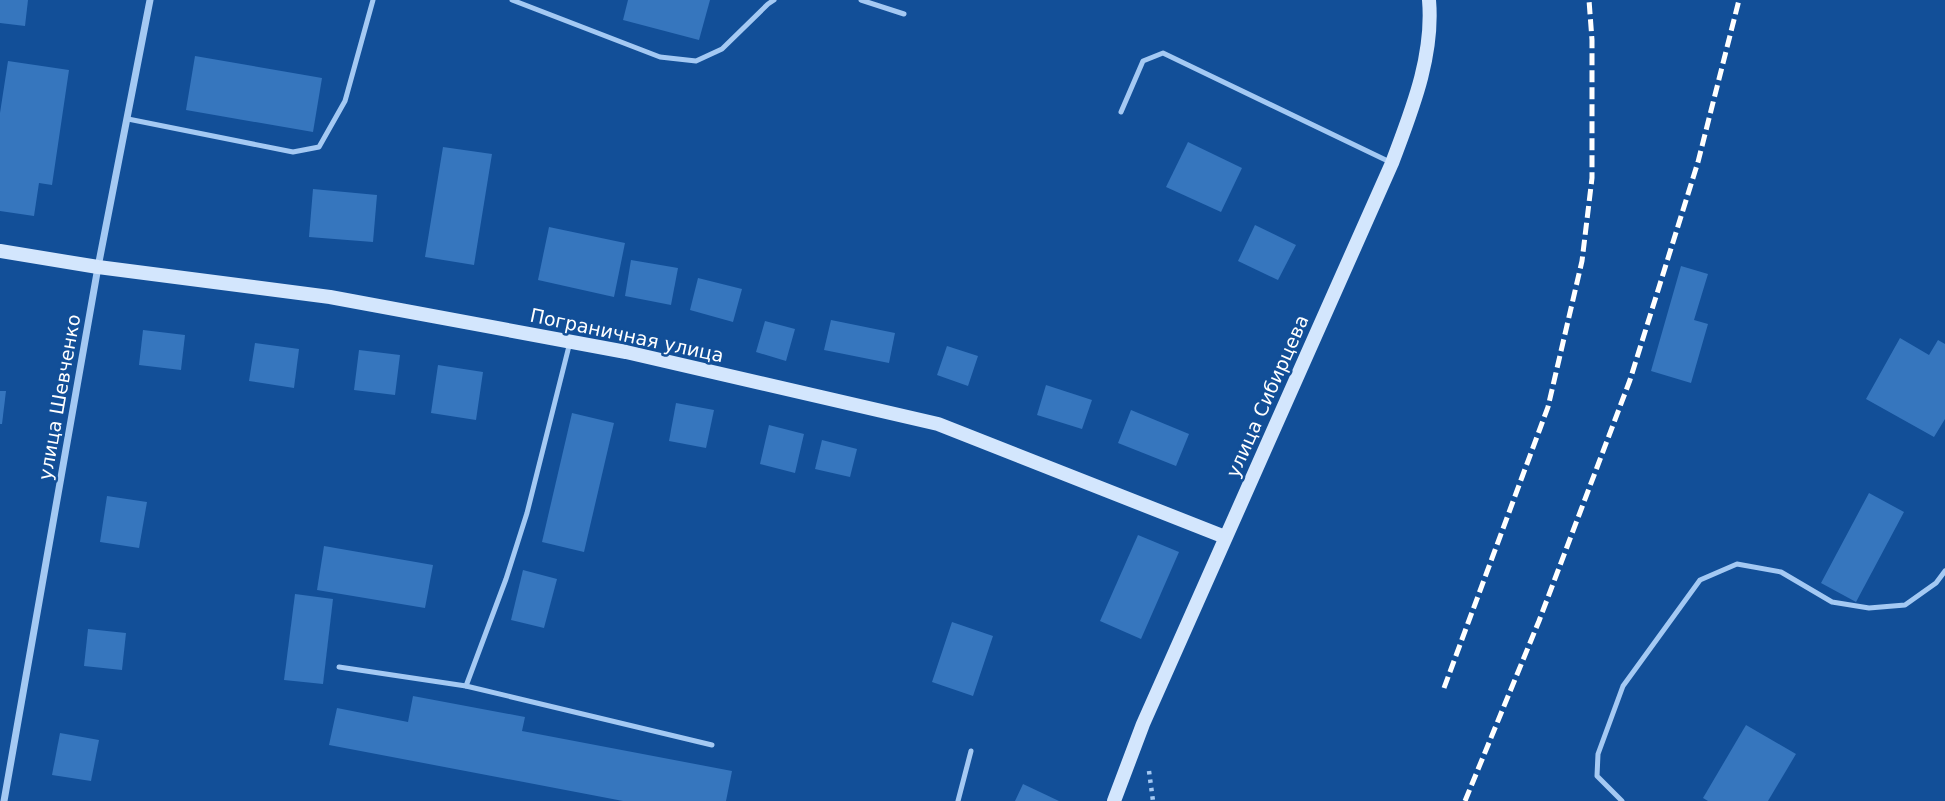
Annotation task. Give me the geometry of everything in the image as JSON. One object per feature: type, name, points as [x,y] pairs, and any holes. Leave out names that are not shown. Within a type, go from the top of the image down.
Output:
[{"type":"street","name":"улица Шевченко","points":[[4,801],[98,267],[150,0]]},
{"type":"street","name":"улица Сибирцева","points":[[1114,801],[1143,724],[1392,163],[1417,98],[1427,48],[1429,0]]},
{"type":"street","name":"Пограничная улица","points":[[0,251],[330,298],[626,352],[938,424],[1225,537]]},
{"type":"lane","points":[[128,119],[293,152],[319,146],[345,101],[373,0]]},
{"type":"lane","points":[[512,0],[660,57],[696,61],[722,49],[774,0]]},
{"type":"lane","points":[[861,0],[904,14]]},
{"type":"lane","points":[[1121,112],[1143,61],[1163,53],[1392,163]]},
{"type":"lane","points":[[466,686],[506,579],[527,513],[570,342]]},
{"type":"lane","points":[[1622,801],[1597,776],[1598,754],[1623,686],[1700,580],[1737,564],[1781,572],[1832,602],[1869,608],[1905,605],[1936,583],[1945,571]]},
{"type":"lane","points":[[339,667],[466,686],[712,745]]},
{"type":"lane","points":[[958,801],[971,751]]},
{"type":"building","points":[[0,0],[28,0],[25,26],[0,23]]},
{"type":"building","points":[[628,0],[710,0],[699,40],[623,20]]},
{"type":"building","points":[[195,56],[322,78],[313,132],[186,110]]},
{"type":"building","points":[[8,61],[69,70],[52,185],[39,183],[34,216],[0,211],[0,113]]},
{"type":"building","points":[[1188,142],[1242,168],[1221,212],[1166,187]]},
{"type":"building","points":[[443,147],[492,154],[474,265],[425,257]]},
{"type":"building","points":[[313,189],[377,195],[373,242],[309,237]]},
{"type":"building","points":[[1255,225],[1296,245],[1278,280],[1238,261]]},
{"type":"building","points":[[549,227],[625,243],[614,297],[538,280]]},
{"type":"building","points":[[631,260],[678,268],[671,305],[625,296]]},
{"type":"building","points":[[1681,266],[1708,274],[1694,320],[1708,324],[1691,383],[1651,371]]},
{"type":"building","points":[[698,278],[742,289],[733,322],[690,310]]},
{"type":"building","points":[[831,320],[895,333],[889,363],[824,350]]},
{"type":"building","points":[[765,321],[795,329],[786,361],[756,352]]},
{"type":"building","points":[[143,330],[185,335],[181,370],[139,365]]},
{"type":"building","points":[[1900,338],[1929,355],[1938,340],[1945,344],[1945,419],[1934,437],[1866,399]]},
{"type":"building","points":[[255,343],[299,349],[294,388],[249,381]]},
{"type":"building","points":[[947,346],[978,356],[968,386],[937,375]]},
{"type":"building","points":[[359,350],[400,355],[395,395],[354,390]]},
{"type":"building","points":[[438,365],[483,372],[476,420],[431,413]]},
{"type":"building","points":[[1046,385],[1092,400],[1082,429],[1037,415]]},
{"type":"building","points":[[0,391],[6,391],[2,424],[0,424]]},
{"type":"building","points":[[676,403],[714,410],[706,448],[669,441]]},
{"type":"building","points":[[1131,410],[1189,434],[1176,466],[1118,443]]},
{"type":"building","points":[[572,413],[614,423],[584,552],[542,542]]},
{"type":"building","points":[[769,425],[804,434],[795,473],[760,464]]},
{"type":"building","points":[[822,440],[857,449],[850,477],[815,469]]},
{"type":"building","points":[[1869,493],[1904,512],[1856,602],[1821,583]]},
{"type":"building","points":[[107,496],[147,502],[139,548],[100,542]]},
{"type":"building","points":[[1138,535],[1179,552],[1141,639],[1100,621]]},
{"type":"building","points":[[324,546],[433,565],[425,608],[317,590]]},
{"type":"building","points":[[523,570],[557,579],[544,628],[511,620]]},
{"type":"building","points":[[295,594],[333,599],[323,684],[284,680]]},
{"type":"building","points":[[952,622],[993,636],[973,696],[932,682]]},
{"type":"building","points":[[88,629],[126,633],[122,670],[84,666]]},
{"type":"building","points":[[413,696],[525,717],[522,731],[732,771],[726,801],[623,801],[329,745],[337,708],[408,722]]},
{"type":"building","points":[[1746,725],[1796,754],[1768,801],[1708,801],[1703,798]]},
{"type":"building","points":[[60,733],[99,740],[91,781],[52,775]]},
{"type":"building","points":[[1023,784],[1059,801],[1015,801]]},
{"type":"railway","points":[[1444,688],[1548,407],[1582,261],[1592,178],[1592,40],[1589,0]]},
{"type":"railway","points":[[1465,801],[1539,621],[1630,380],[1698,162],[1739,0]]}]
